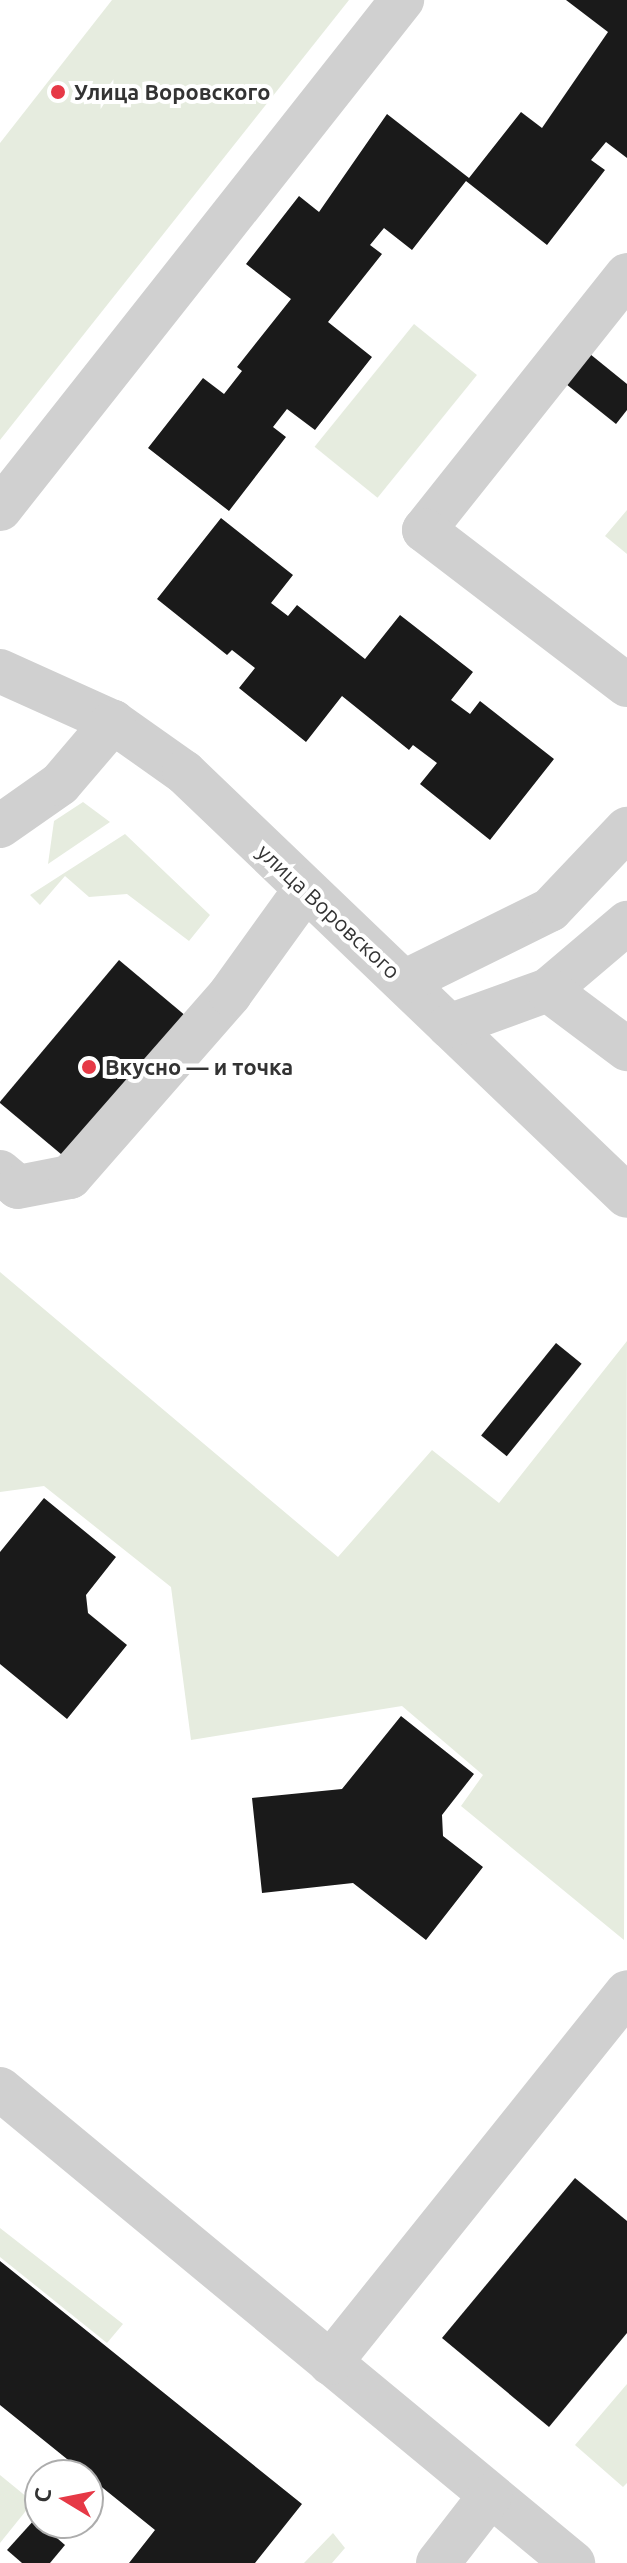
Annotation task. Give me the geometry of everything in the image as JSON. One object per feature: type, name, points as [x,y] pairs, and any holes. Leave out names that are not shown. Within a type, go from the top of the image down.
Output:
[{"type":"street","points":[[0,509],[402,0]]},
{"type":"street","points":[[627,275],[424,530],[627,685]]},
{"type":"street","name":"улица Воровского","points":[[0,671],[113,722],[184,772],[627,1196]]},
{"type":"street","points":[[0,826],[60,784],[113,722]]},
{"type":"street","points":[[404,982],[550,910],[627,829]]},
{"type":"street","points":[[0,1172],[18,1187],[70,1177],[230,994],[305,890]]},
{"type":"street","points":[[449,1026],[548,990],[627,923]]},
{"type":"street","points":[[548,990],[627,1049]]},
{"type":"street","points":[[330,2363],[627,1992]]},
{"type":"street","points":[[0,2089],[573,2563]]},
{"type":"street","points":[[438,2563],[490,2496]]},
{"type":"shaded area","points":[[112,0],[349,0],[0,440],[0,143]]},
{"type":"shaded area","points":[[414,324],[477,375],[378,498],[315,447]]},
{"type":"shaded area","points":[[627,510],[627,554],[605,536]]},
{"type":"shaded area","points":[[83,802],[110,822],[48,864],[54,821]]},
{"type":"shaded area","points":[[125,834],[210,915],[189,941],[127,894],[89,897],[65,876],[40,905],[30,895]]},
{"type":"shaded area","points":[[0,1272],[338,1557],[432,1450],[499,1503],[627,1341],[624,1940],[461,1806],[483,1775],[402,1706],[191,1740],[171,1587],[44,1486],[0,1492]]},
{"type":"shaded area","points":[[0,2228],[123,2324],[107,2343],[0,2257]]},
{"type":"shaded area","points":[[627,2384],[627,2483],[623,2487],[575,2445]]},
{"type":"shaded area","points":[[0,2475],[24,2495],[24,2513],[0,2543]]},
{"type":"shaded area","points":[[333,2533],[345,2548],[332,2563],[304,2563]]},
{"type":"building","points":[[566,0],[627,0],[627,158],[606,142],[591,160],[605,170],[547,245],[466,181],[412,250],[384,228],[370,245],[382,254],[328,322],[372,357],[315,430],[287,409],[273,427],[286,437],[229,511],[148,448],[203,378],[224,394],[242,371],[237,367],[291,299],[246,264],[299,196],[319,212],[387,114],[469,178],[521,112],[542,128],[608,32]]},
{"type":"building","points":[[590,354],[627,384],[627,410],[616,424],[566,384]]},
{"type":"building","points":[[221,518],[293,575],[271,603],[288,616],[297,605],[365,659],[400,615],[473,672],[451,700],[470,714],[480,701],[554,759],[490,840],[420,784],[437,763],[413,745],[409,750],[342,696],[306,742],[239,688],[255,668],[232,650],[227,655],[157,599]]},
{"type":"building","name":"Вкусно — и точка","points":[[119,960],[188,1018],[68,1160],[0,1102]]},
{"type":"building","points":[[556,1343],[582,1364],[507,1456],[481,1435]]},
{"type":"building","points":[[44,1498],[116,1557],[86,1595],[88,1613],[127,1645],[67,1719],[0,1664],[0,1552]]},
{"type":"building","points":[[401,1716],[474,1774],[442,1815],[443,1836],[483,1867],[426,1940],[353,1883],[262,1893],[252,1798],[342,1789]]},
{"type":"building","points":[[575,2178],[627,2221],[627,2333],[549,2427],[442,2338]]},
{"type":"building","points":[[0,2261],[302,2504],[255,2563],[129,2563],[155,2530],[104,2489],[104,2459],[67,2459],[0,2405]]},
{"type":"building","points":[[24,2531],[24,2539],[58,2539],[65,2545],[50,2563],[22,2563],[7,2550]]},
{"type":"place","name":"Улица Воровского","points":[[58,92]]},
{"type":"place","name":"Вкусно — и точка","points":[[89,1067]]}]
